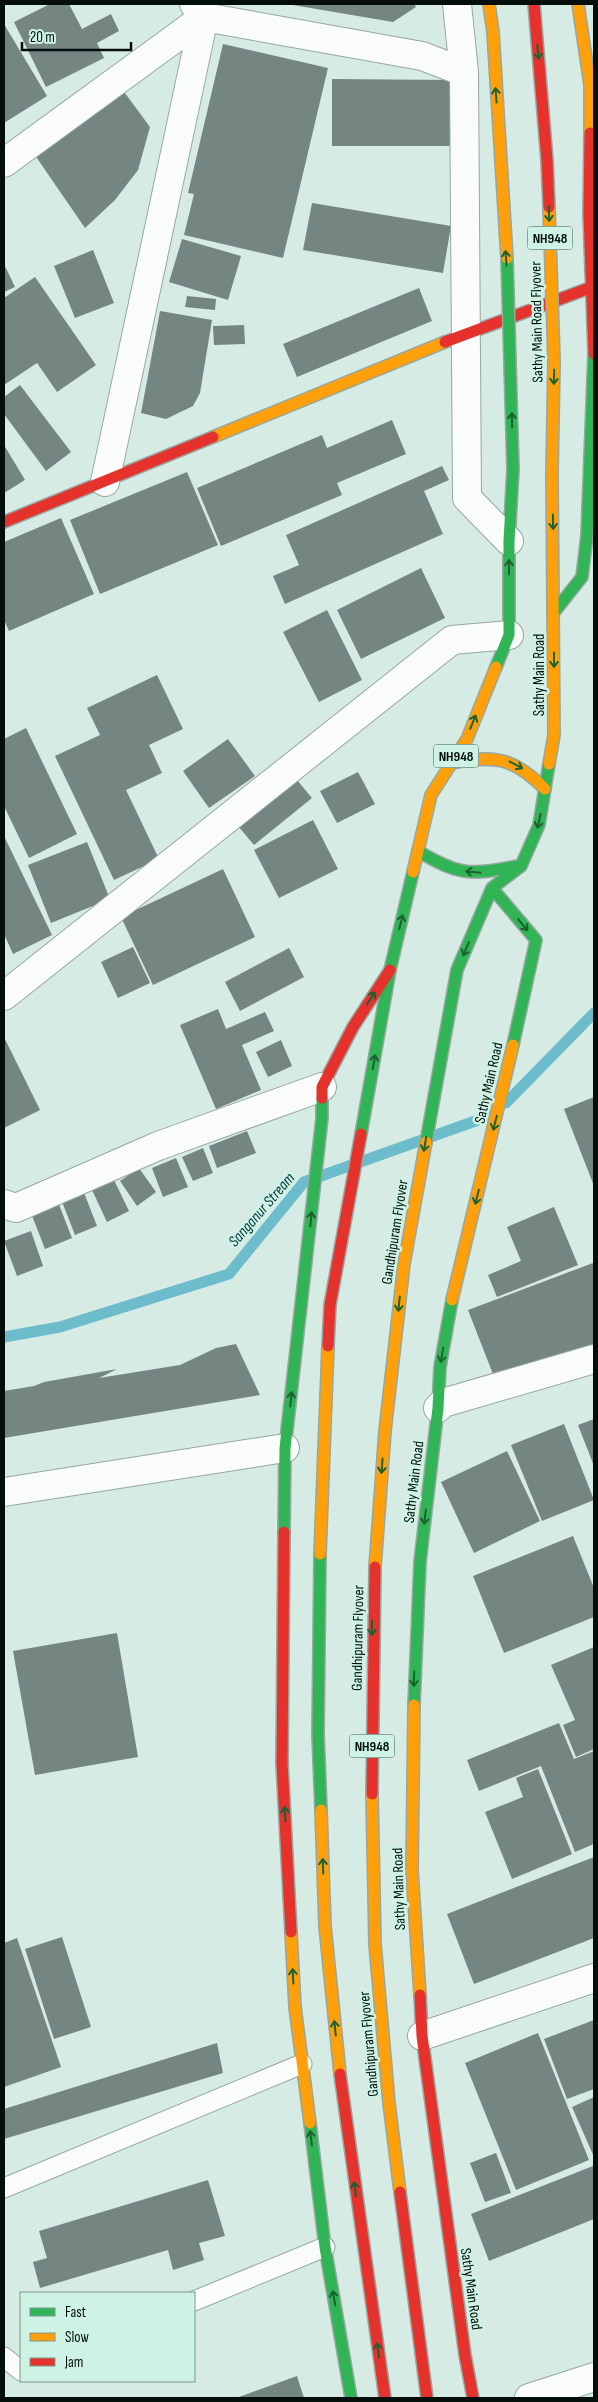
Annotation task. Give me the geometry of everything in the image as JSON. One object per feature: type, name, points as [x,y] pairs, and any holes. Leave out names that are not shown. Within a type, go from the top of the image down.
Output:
[{"type":"main road","name":"Sathy Main Road Flyover","points":[[489,4],[493,32],[509,298],[513,469],[509,541]]},
{"type":"main road","name":"Sathy Main Road Flyover","points":[[534,4],[547,160],[554,360],[552,473],[555,611]]},
{"type":"main road","points":[[555,611],[582,578],[587,535],[594,356],[589,214],[592,85],[578,4]]},
{"type":"main road","points":[[4,522],[467,333],[592,287]]},
{"type":"main road","name":"Sathy Main Road","points":[[390,970],[431,795],[467,739],[509,635],[509,541]]},
{"type":"main road","name":"Sathy Main Road","points":[[473,2398],[462,2336],[422,2036],[412,1870],[414,1684],[420,1562],[438,1408],[440,1367],[454,1291],[502,1096],[536,940],[492,888],[521,866],[539,825],[554,735],[555,611]]},
{"type":"main road","points":[[451,763],[477,758],[504,758],[528,772],[545,789]]},
{"type":"main road","points":[[418,851],[446,867],[462,870],[483,873],[521,866]]},
{"type":"main road","name":"Gandhipuram Flyover","points":[[427,2398],[389,2103],[375,1944],[372,1588],[385,1431],[404,1264],[457,970],[492,888]]},
{"type":"main road","points":[[351,2398],[325,2247],[295,2006],[282,1763],[285,1448],[322,1118],[322,1087],[353,1027],[390,970]]},
{"type":"main road","name":"Gandhipuram Flyover","points":[[385,2398],[343,2101],[328,1955],[318,1734],[321,1514],[330,1305],[390,970]]},
{"type":"street","points":[[456,4],[464,72],[467,498],[509,541]]},
{"type":"street","points":[[4,164],[199,10],[422,56],[464,72]]},
{"type":"street","points":[[105,482],[199,10]]},
{"type":"street","points":[[4,996],[452,640],[509,635]]},
{"type":"street","points":[[4,1204],[16,1208],[158,1146],[322,1087]]},
{"type":"street","points":[[438,1408],[443,1403],[594,1359]]},
{"type":"street","points":[[4,1492],[285,1448]]},
{"type":"street","points":[[422,2036],[594,1978]]},
{"type":"street","points":[[529,2398],[594,2377]]},
{"type":"lane","points":[[4,2188],[302,2064]]},
{"type":"lane","points":[[195,2301],[325,2247]]},
{"type":"lane","points":[[4,2357],[20,2370]]},
{"type":"building","points":[[50,4],[69,4],[82,29],[111,14],[119,31],[97,43],[104,58],[46,87],[14,22]]},
{"type":"building","points":[[287,4],[414,4],[416,7],[393,22]]},
{"type":"building","points":[[4,24],[47,96],[4,123]]},
{"type":"building","points":[[223,44],[328,68],[283,258],[184,235],[194,194],[188,193]]},
{"type":"building","points":[[332,79],[451,80],[451,146],[332,146]]},
{"type":"building","points":[[122,89],[150,127],[138,170],[115,200],[85,228],[30,148]]},
{"type":"building","points":[[312,203],[451,226],[443,273],[303,250]]},
{"type":"building","points":[[182,239],[241,256],[228,300],[169,282]]},
{"type":"building","points":[[93,250],[114,303],[75,318],[54,266]]},
{"type":"building","points":[[4,264],[15,287],[4,292]]},
{"type":"building","points":[[35,277],[96,365],[57,392],[37,363],[4,385],[4,298]]},
{"type":"building","points":[[419,288],[432,321],[297,377],[283,344]]},
{"type":"building","points":[[187,296],[216,299],[215,310],[185,307]]},
{"type":"building","points":[[160,311],[212,320],[200,393],[193,406],[166,419],[141,413]]},
{"type":"building","points":[[244,325],[245,344],[214,345],[213,326]]},
{"type":"building","points":[[20,385],[71,452],[46,471],[4,414],[4,397]]},
{"type":"building","points":[[392,420],[406,454],[337,483],[342,495],[221,546],[197,488],[322,435],[327,448]]},
{"type":"building","points":[[4,445],[25,480],[4,493]]},
{"type":"building","points":[[442,466],[449,480],[424,491],[443,534],[285,604],[273,576],[299,565],[286,535]]},
{"type":"building","points":[[187,472],[218,545],[100,594],[70,520]]},
{"type":"building","points":[[61,518],[94,594],[9,631],[4,620],[4,542]]},
{"type":"building","points":[[421,568],[445,618],[361,659],[337,610]]},
{"type":"building","points":[[327,610],[362,680],[319,702],[283,632]]},
{"type":"building","points":[[157,675],[183,729],[149,745],[162,773],[126,790],[159,859],[114,880],[55,756],[100,735],[87,708]]},
{"type":"building","points":[[26,728],[77,834],[29,858],[4,806],[4,739]]},
{"type":"building","points":[[228,739],[255,776],[209,808],[183,771]]},
{"type":"building","points":[[358,772],[375,804],[337,823],[320,791]]},
{"type":"building","points":[[291,773],[312,798],[254,845],[233,820]]},
{"type":"building","points":[[313,820],[338,869],[279,898],[254,850]]},
{"type":"building","points":[[4,836],[52,935],[13,954],[4,934]]},
{"type":"building","points":[[87,842],[110,899],[51,923],[28,865]]},
{"type":"building","points":[[223,869],[255,937],[153,985],[121,917]]},
{"type":"building","points":[[133,947],[150,983],[118,998],[101,962]]},
{"type":"building","points":[[289,948],[304,977],[240,1011],[225,982]]},
{"type":"building","points":[[218,1009],[226,1029],[265,1012],[274,1031],[242,1045],[261,1090],[216,1109],[180,1025]]},
{"type":"building","points":[[4,1037],[40,1110],[4,1128]]},
{"type":"building","points":[[281,1040],[292,1066],[268,1077],[256,1052]]},
{"type":"building","points":[[594,1097],[594,1186],[564,1109]]},
{"type":"building","points":[[247,1131],[256,1153],[217,1168],[209,1146]]},
{"type":"building","points":[[203,1148],[213,1173],[193,1181],[182,1157]]},
{"type":"building","points":[[176,1158],[188,1187],[163,1197],[152,1168]]},
{"type":"building","points":[[139,1168],[156,1192],[137,1206],[120,1181]]},
{"type":"building","points":[[114,1180],[129,1211],[107,1222],[92,1190]]},
{"type":"building","points":[[81,1185],[97,1226],[75,1235],[59,1194]]},
{"type":"building","points":[[58,1202],[72,1238],[45,1249],[31,1213]]},
{"type":"building","points":[[554,1207],[578,1265],[497,1297],[488,1275],[521,1261],[507,1227]]},
{"type":"building","points":[[31,1231],[43,1266],[17,1276],[4,1241]]},
{"type":"building","points":[[593,1263],[594,1350],[498,1387],[468,1310]]},
{"type":"building","points":[[236,1344],[260,1395],[4,1438],[4,1391],[117,1369],[99,1378],[180,1365],[216,1348]]},
{"type":"building","points":[[594,1419],[594,1466],[578,1425]]},
{"type":"building","points":[[564,1424],[594,1500],[542,1521],[511,1445]]},
{"type":"building","points":[[507,1451],[540,1521],[474,1553],[441,1482]]},
{"type":"building","points":[[573,1536],[594,1588],[594,1617],[504,1653],[473,1576]]},
{"type":"building","points":[[117,1633],[138,1757],[35,1775],[13,1651]]},
{"type":"building","points":[[594,1647],[594,1749],[576,1757],[563,1725],[575,1720],[551,1665]]},
{"type":"building","points":[[559,1723],[574,1759],[594,1751],[594,1844],[575,1852],[541,1766],[479,1791],[467,1760]]},
{"type":"building","points":[[538,1769],[572,1854],[512,1879],[485,1812],[523,1797],[516,1778]]},
{"type":"building","points":[[594,1857],[594,1938],[474,1984],[447,1914]]},
{"type":"building","points":[[62,1937],[91,2027],[54,2039],[25,1949]]},
{"type":"building","points":[[17,1938],[61,2067],[4,2087],[4,1943]]},
{"type":"building","points":[[594,2020],[594,2089],[567,2099],[544,2039]]},
{"type":"building","points":[[538,2033],[589,2160],[516,2190],[465,2063]]},
{"type":"building","points":[[217,2043],[223,2073],[4,2139],[4,2109]]},
{"type":"building","points":[[594,2097],[594,2157],[572,2107]]},
{"type":"building","points":[[496,2153],[511,2193],[485,2202],[470,2163]]},
{"type":"building","points":[[593,2166],[594,2219],[489,2261],[471,2214]]},
{"type":"building","points":[[208,2180],[225,2236],[199,2243],[204,2260],[173,2270],[168,2250],[40,2288],[33,2262],[47,2258],[39,2231]]},
{"type":"building","points":[[297,2376],[304,2398],[236,2398]]},
{"type":"waterway","name":"Sanganur Stream","points":[[506,1103],[594,1013]]},
{"type":"waterway","name":"Sanganur Stream","points":[[4,1337],[60,1327],[229,1274],[304,1182],[495,1114]]},
{"type":"traffic: fast","points":[[507,258],[513,469]]},
{"type":"traffic: fast","points":[[555,611],[582,577],[587,535],[594,354]]},
{"type":"traffic: fast","points":[[496,667],[509,635],[509,541],[513,469]]},
{"type":"traffic: fast","points":[[426,1142],[457,970],[492,888],[521,866],[539,825],[549,764]]},
{"type":"traffic: fast","points":[[418,851],[444,865],[465,871],[488,871],[517,866]]},
{"type":"traffic: fast","points":[[361,1134],[390,970],[413,872]]},
{"type":"traffic: fast","points":[[492,888],[536,940],[513,1045]]},
{"type":"traffic: fast","points":[[284,1532],[285,1448],[322,1118],[322,1098]]},
{"type":"traffic: fast","points":[[414,1705],[420,1562],[438,1408],[440,1367],[452,1300]]},
{"type":"traffic: fast","points":[[320,1554],[318,1734],[321,1810]]},
{"type":"traffic: fast","points":[[310,2123],[325,2247],[351,2398]]},
{"type":"traffic: slow","points":[[489,4],[493,32],[507,258]]},
{"type":"traffic: slow","points":[[578,4],[590,85],[590,133]]},
{"type":"traffic: slow","points":[[549,207],[554,360],[552,473]]},
{"type":"traffic: slow","points":[[213,437],[445,342]]},
{"type":"traffic: slow","points":[[549,764],[554,735],[552,473]]},
{"type":"traffic: slow","points":[[413,872],[431,795],[467,739],[496,667]]},
{"type":"traffic: slow","points":[[451,763],[480,759],[502,761],[523,770],[545,789]]},
{"type":"traffic: slow","points":[[452,1300],[513,1045]]},
{"type":"traffic: slow","points":[[375,1567],[385,1431],[404,1264],[426,1142]]},
{"type":"traffic: slow","points":[[320,1554],[328,1346]]},
{"type":"traffic: slow","points":[[414,1705],[412,1870],[420,1995]]},
{"type":"traffic: slow","points":[[372,1794],[375,1944],[389,2103],[400,2192]]},
{"type":"traffic: slow","points":[[321,1810],[325,1926],[340,2074]]},
{"type":"traffic: slow","points":[[291,1932],[295,2007],[310,2123]]},
{"type":"traffic: jam","points":[[534,4],[549,207]]},
{"type":"traffic: jam","points":[[590,133],[589,214],[594,354]]},
{"type":"traffic: jam","points":[[445,342],[592,287]]},
{"type":"traffic: jam","points":[[4,522],[213,437]]},
{"type":"traffic: jam","points":[[322,1098],[322,1087],[353,1027],[390,970]]},
{"type":"traffic: jam","points":[[328,1346],[330,1305],[361,1134]]},
{"type":"traffic: jam","points":[[284,1532],[282,1763],[291,1932]]},
{"type":"traffic: jam","points":[[372,1794],[375,1567]]},
{"type":"traffic: jam","points":[[420,1995],[422,2036],[465,2355],[473,2398]]},
{"type":"traffic: jam","points":[[340,2074],[385,2398]]},
{"type":"traffic: jam","points":[[400,2192],[427,2398]]}]
